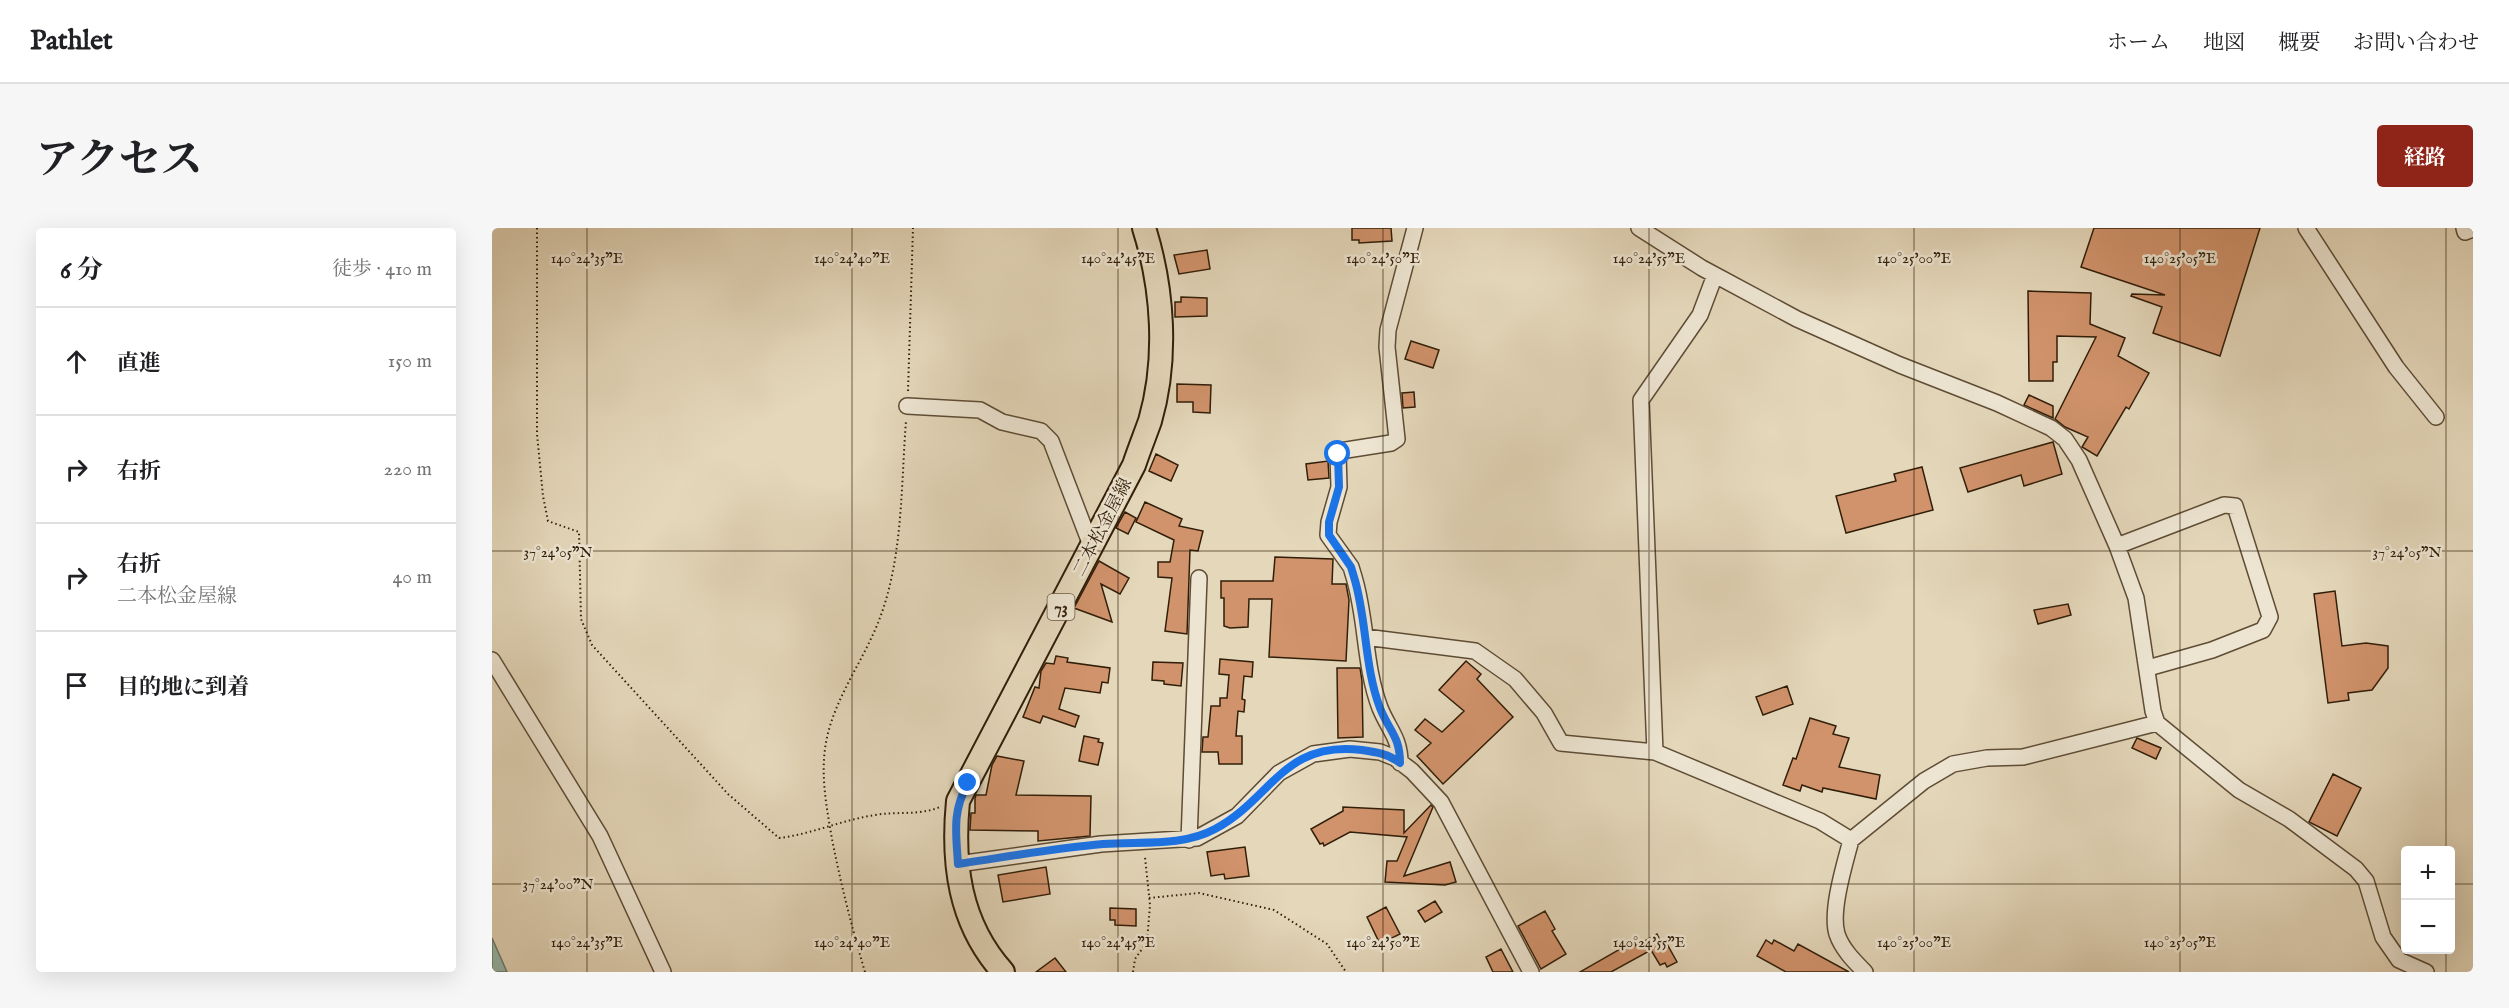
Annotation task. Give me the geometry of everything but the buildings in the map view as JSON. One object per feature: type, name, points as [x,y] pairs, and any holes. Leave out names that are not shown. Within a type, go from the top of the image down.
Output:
[{"type":"main road","name":"二本松金屋線","points":[[1003,972],[995,963],[967,915],[960,893],[956,828],[958,801],[1134,465],[1150,419],[1159,372],[1160,300],[1144,228]]},
{"type":"street","points":[[1400,763],[1400,747],[1397,738],[1383,716],[1375,693],[1358,589],[1351,567],[1334,545],[1328,529],[1339,487],[1338,454],[1340,451],[1391,443],[1397,439],[1387,347],[1388,330],[1415,228]]},
{"type":"street","points":[[1640,228],[1715,275],[1797,319],[2051,428],[2065,439],[2079,460],[2136,598],[2153,711],[2157,723],[2239,790],[2289,819],[2356,869],[2366,881],[2382,937],[2399,960],[2426,972]]},
{"type":"street","points":[[2306,228],[2396,368],[2436,417]]},
{"type":"street","points":[[2464,228],[2466,232],[2473,229]]},
{"type":"street","points":[[1655,752],[1641,400],[1700,315],[1715,275]]},
{"type":"street","points":[[907,406],[980,410],[1002,422],[1041,431],[1052,441],[1092,548]]},
{"type":"street","points":[[2116,546],[2224,505],[2235,506],[2270,617],[2263,630],[2212,650],[2148,668]]},
{"type":"street","points":[[1189,840],[1199,578]]},
{"type":"street","points":[[1365,637],[1475,651],[1515,679],[1544,713],[1561,744],[1655,752],[1820,821],[1851,840]]},
{"type":"street","points":[[492,660],[600,837],[663,972]]},
{"type":"street","points":[[1865,972],[1843,945],[1837,932],[1840,882],[1851,840],[1924,781],[1953,764],[1987,758],[2023,757],[2157,723]]},
{"type":"street","points":[[958,864],[1101,844],[1189,840],[1215,830],[1238,816],[1279,773],[1313,754],[1350,748],[1380,752],[1412,771],[1441,802],[1531,972]]},
{"type":"path","points":[[537,228],[537,434],[543,496],[548,521],[579,532],[581,619],[592,645],[728,794],[779,838],[802,835],[876,815],[924,813],[958,801]]},
{"type":"path","points":[[865,972],[845,905],[830,827],[825,795],[825,749],[833,718],[881,615],[895,565],[907,406],[913,228]]},
{"type":"path","points":[[1133,972],[1135,959],[1148,942],[1149,898],[1145,842]]},
{"type":"path","points":[[1149,898],[1199,893],[1274,910],[1327,944],[1346,972]]},
{"type":"water","points":[[492,938],[507,972],[492,972]]},
{"type":"route","points":[[968,783],[958,801],[956,828],[958,864],[1101,844],[1197,838],[1238,816],[1279,773],[1313,754],[1350,748],[1380,752],[1395,758],[1400,763],[1400,747],[1397,738],[1383,716],[1375,693],[1358,589],[1351,567],[1329,535],[1329,522],[1339,487],[1338,454]]}]
